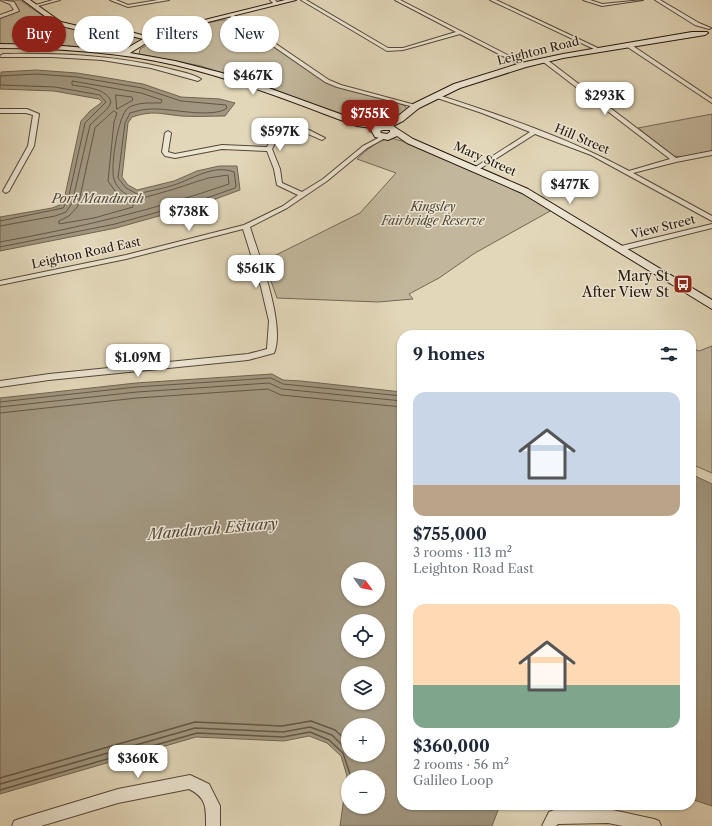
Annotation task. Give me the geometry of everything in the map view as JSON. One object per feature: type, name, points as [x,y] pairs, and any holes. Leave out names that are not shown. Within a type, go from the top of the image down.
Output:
[{"type":"street","points":[[0,17],[17,11],[12,3],[1,0]]},
{"type":"street","points":[[26,0],[59,24],[95,32],[127,34],[142,37]]},
{"type":"street","points":[[34,6],[58,0]]},
{"type":"street","points":[[112,0],[128,6],[167,0]]},
{"type":"street","points":[[212,19],[275,2],[292,0]]},
{"type":"street","points":[[303,0],[387,50],[403,49],[460,33]]},
{"type":"street","points":[[397,0],[524,65]]},
{"type":"street","points":[[492,0],[598,49]]},
{"type":"street","points":[[584,0],[602,5],[641,0]]},
{"type":"street","points":[[657,0],[707,30]]},
{"type":"street","points":[[232,15],[327,81],[339,86],[416,106]]},
{"type":"street","name":"Leighton Road","points":[[381,132],[416,106],[457,86],[524,65],[598,49],[692,34],[707,30]]},
{"type":"street","points":[[125,55],[142,43]]},
{"type":"street","points":[[628,45],[712,101]]},
{"type":"street","name":"Mary Street","points":[[1,47],[48,47],[99,51],[147,58],[197,68],[233,78],[381,132],[410,141],[528,193],[712,305]]},
{"type":"street","points":[[1,56],[38,54],[97,58],[175,71],[198,79]]},
{"type":"street","points":[[544,60],[675,160]]},
{"type":"street","name":"Hill Street","points":[[436,96],[535,131],[593,154],[712,220]]},
{"type":"street","points":[[0,110],[27,111],[36,114],[31,146],[6,191]]},
{"type":"street","name":"Leighton Road","points":[[395,130],[400,119]]},
{"type":"street","points":[[269,149],[278,133],[285,129],[299,129],[322,138]]},
{"type":"street","name":"Mary Street","points":[[381,132],[395,130],[410,141]]},
{"type":"street","points":[[476,169],[535,131]]},
{"type":"street","name":"Leighton Road East","points":[[0,283],[126,257],[246,226],[285,207],[325,180],[381,132]]},
{"type":"street","points":[[168,133],[165,152],[167,155],[175,156],[222,147],[269,149]]},
{"type":"street","points":[[269,149],[277,169],[279,184],[303,195]]},
{"type":"street","points":[[628,173],[675,160],[712,153]]},
{"type":"street","points":[[0,384],[49,377],[248,357],[271,351],[273,321],[266,287],[246,226]]},
{"type":"street","name":"View Street","points":[[620,249],[712,226]]},
{"type":"street","points":[[20,826],[118,796],[190,782],[204,789],[213,806],[213,826]]},
{"type":"street","points":[[550,826],[554,817],[608,816],[654,826]]},
{"type":"green space","points":[[4,0],[20,0],[43,16],[12,16],[12,44],[0,44],[0,18],[19,10],[15,3]]},
{"type":"green space","points":[[220,20],[220,52],[279,52],[279,50],[327,83],[400,104],[405,106],[407,110],[387,123],[377,125],[372,124],[201,66],[139,54],[140,49],[142,48],[142,52],[212,52],[212,22]]},
{"type":"green space","points":[[66,27],[74,29],[74,46],[66,46]]},
{"type":"green space","points":[[134,36],[142,37],[141,40],[134,45]]},
{"type":"green space","points":[[712,114],[712,151],[682,157],[674,156],[638,128]]},
{"type":"green space","name":"Kingsley Fairbridge Reserve","points":[[391,138],[402,141],[509,186],[552,210],[475,253],[439,278],[409,294],[413,299],[378,302],[277,298],[264,261],[360,213],[396,173],[357,159],[377,143]]},
{"type":"green space","points":[[712,346],[712,473],[696,466],[696,350],[699,351]]},
{"type":"water","name":"Port Mandurah","points":[[36,70],[77,73],[102,77],[143,84],[181,97],[220,99],[235,103],[225,116],[181,116],[151,113],[132,117],[128,123],[122,177],[128,185],[137,190],[174,181],[197,171],[219,166],[237,166],[240,190],[202,204],[116,228],[0,251],[0,217],[52,208],[60,205],[64,200],[81,121],[90,111],[102,102],[99,99],[54,91],[0,89],[1,72]]},
{"type":"water","name":"Mandurah Estuary","points":[[272,374],[283,380],[397,391],[397,810],[498,810],[492,826],[340,826],[342,814],[385,814],[385,770],[345,770],[343,762],[385,762],[385,718],[341,718],[341,756],[327,743],[309,736],[284,741],[196,737],[0,794],[0,398],[136,383]]},
{"type":"water","points":[[696,476],[712,484],[712,806],[696,801]]},
{"type":"place","name":"Mary St After View St","points":[[683,284]]}]
